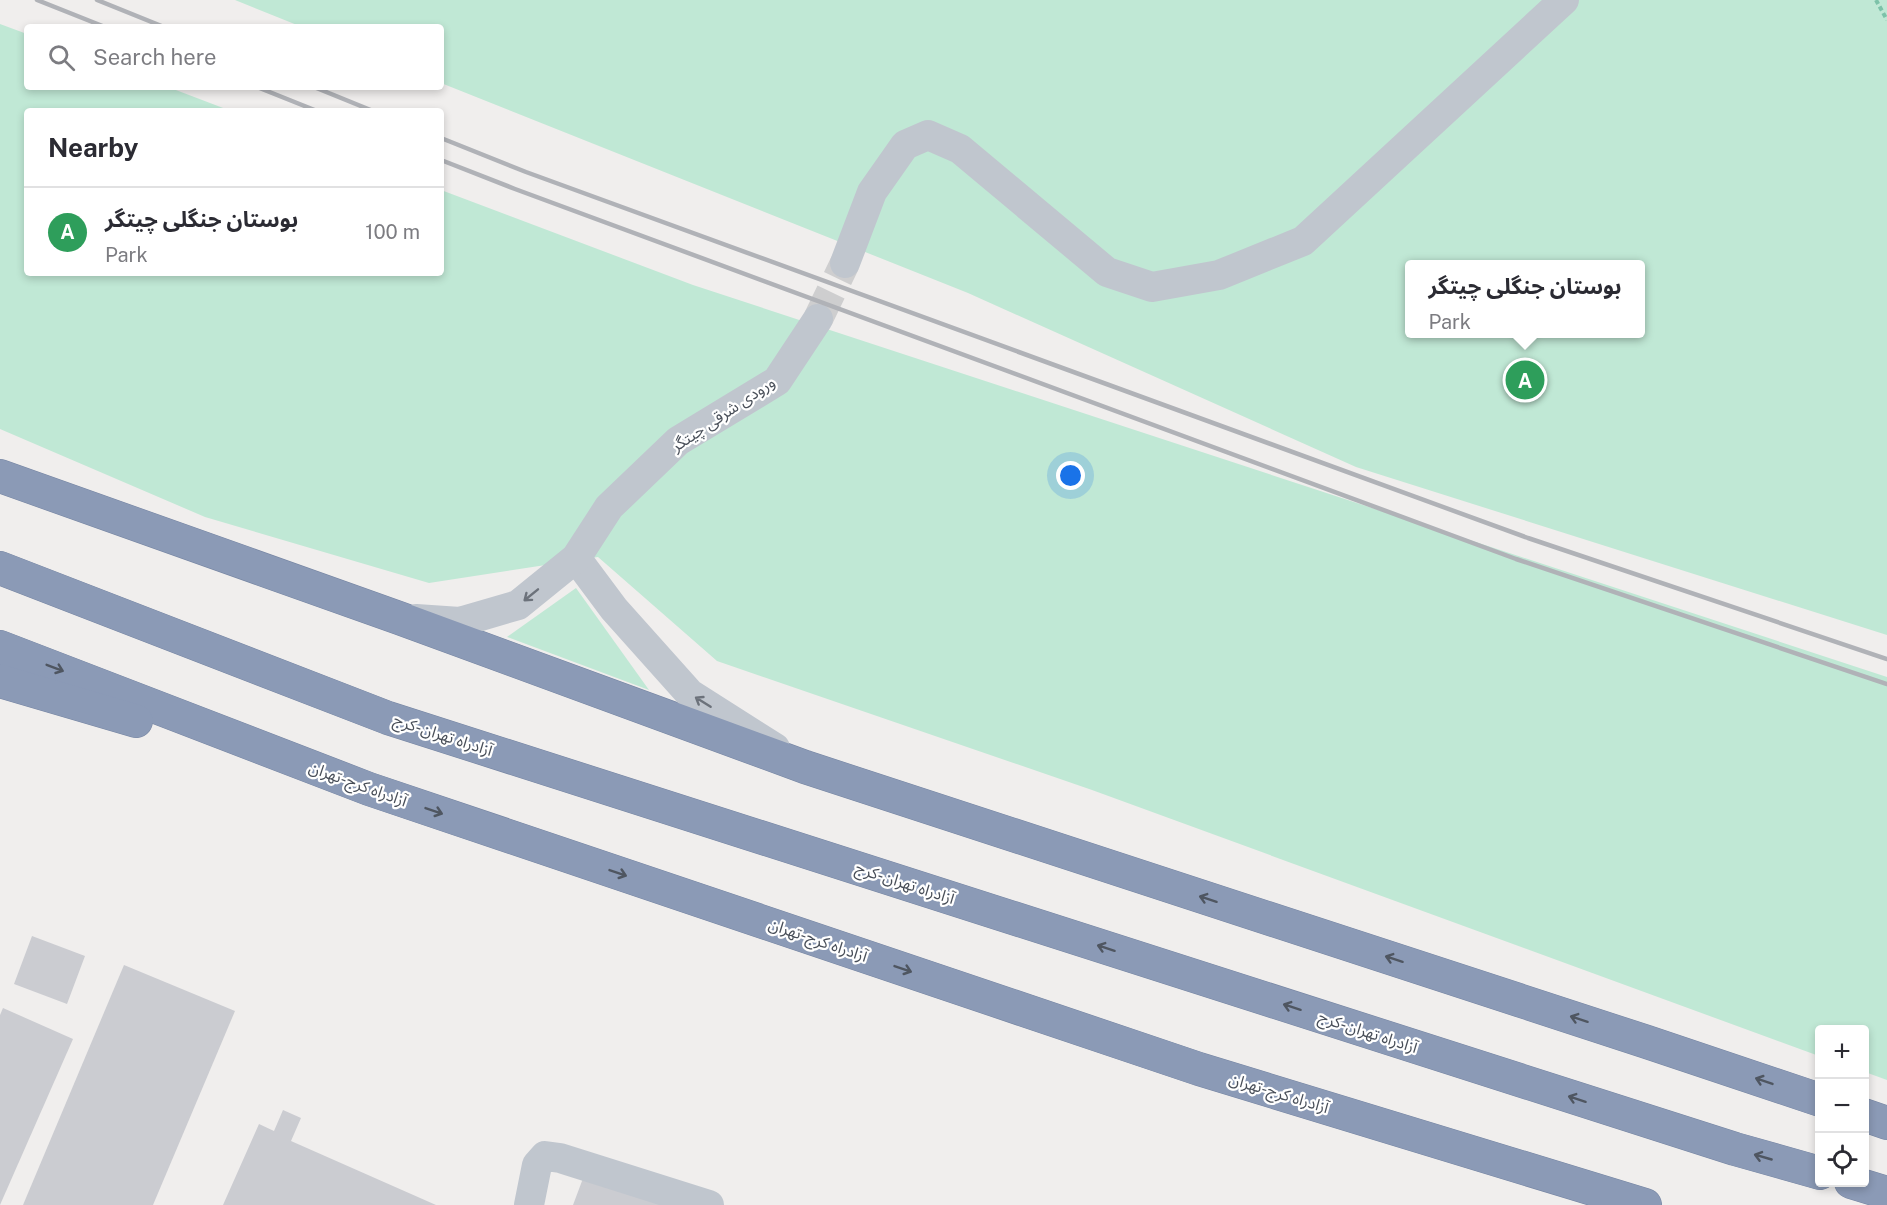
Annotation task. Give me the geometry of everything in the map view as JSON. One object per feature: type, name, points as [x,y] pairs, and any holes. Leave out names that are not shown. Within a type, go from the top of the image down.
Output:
[{"type":"highway","points":[[0,476],[399,618],[805,767],[1613,1030],[1815,1098]]},
{"type":"highway","name":"آزادراه تهران-کرج","points":[[0,568],[388,718],[1723,1146],[1815,1172]]},
{"type":"highway","name":"آزادراه کرج-تهران","points":[[0,647],[369,789],[1199,1069],[1645,1205]]},
{"type":"highway","points":[[0,681],[369,789]]},
{"type":"highway","points":[[1869,1117],[1887,1123]]},
{"type":"highway","points":[[1867,1187],[1887,1193]]},
{"type":"street","points":[[844,263],[872,192],[905,145],[928,135],[960,149],[1107,272],[1152,287],[1219,275],[1303,241],[1564,0]]},
{"type":"street","name":"ورودی شرقی چیتگر","points":[[399,618],[460,622],[518,605],[576,558],[609,507],[678,441],[777,381],[818,319]]},
{"type":"street","points":[[576,558],[614,609],[690,694],[805,767]]},
{"type":"street","points":[[529,1205],[537,1165],[545,1156],[560,1158],[709,1205]]},
{"type":"path","points":[[1876,0],[1887,20]]},
{"type":"green space","points":[[235,0],[1887,0],[1887,635],[1356,467],[968,293],[444,84],[444,24],[295,24]]},
{"type":"green space","points":[[0,24],[24,33],[24,90],[176,90],[223,108],[24,108],[24,276],[444,276],[444,191],[693,285],[1887,677],[1887,1080],[1869,1073],[1869,1025],[1815,1025],[1815,1055],[1092,790],[717,661],[598,557],[429,583],[205,517],[0,429]]},
{"type":"green space","points":[[576,588],[649,690],[507,637]]},
{"type":"building","points":[[32,936],[85,956],[67,1004],[14,984]]},
{"type":"building","points":[[124,965],[235,1011],[153,1205],[23,1205]]},
{"type":"building","points":[[3,1008],[73,1039],[0,1205],[0,1015]]},
{"type":"building","points":[[283,1110],[301,1118],[291,1141],[436,1205],[223,1205],[259,1124],[274,1131]]},
{"type":"building","points":[[585,1173],[676,1205],[573,1205]]},
{"type":"tunnel","points":[[818,319],[845,263]]},
{"type":"railway","points":[[37,0],[97,24]]},
{"type":"railway","points":[[97,0],[157,24]]},
{"type":"railway","points":[[264,90],[310,108]]},
{"type":"railway","points":[[321,90],[366,108]]},
{"type":"railway","points":[[444,139],[526,172],[1528,538],[1887,659]]},
{"type":"railway","points":[[444,161],[1516,559],[1887,684]]},
{"type":"place","name":"بوستان جنگلی چیتگر","points":[[1525,380]]}]
